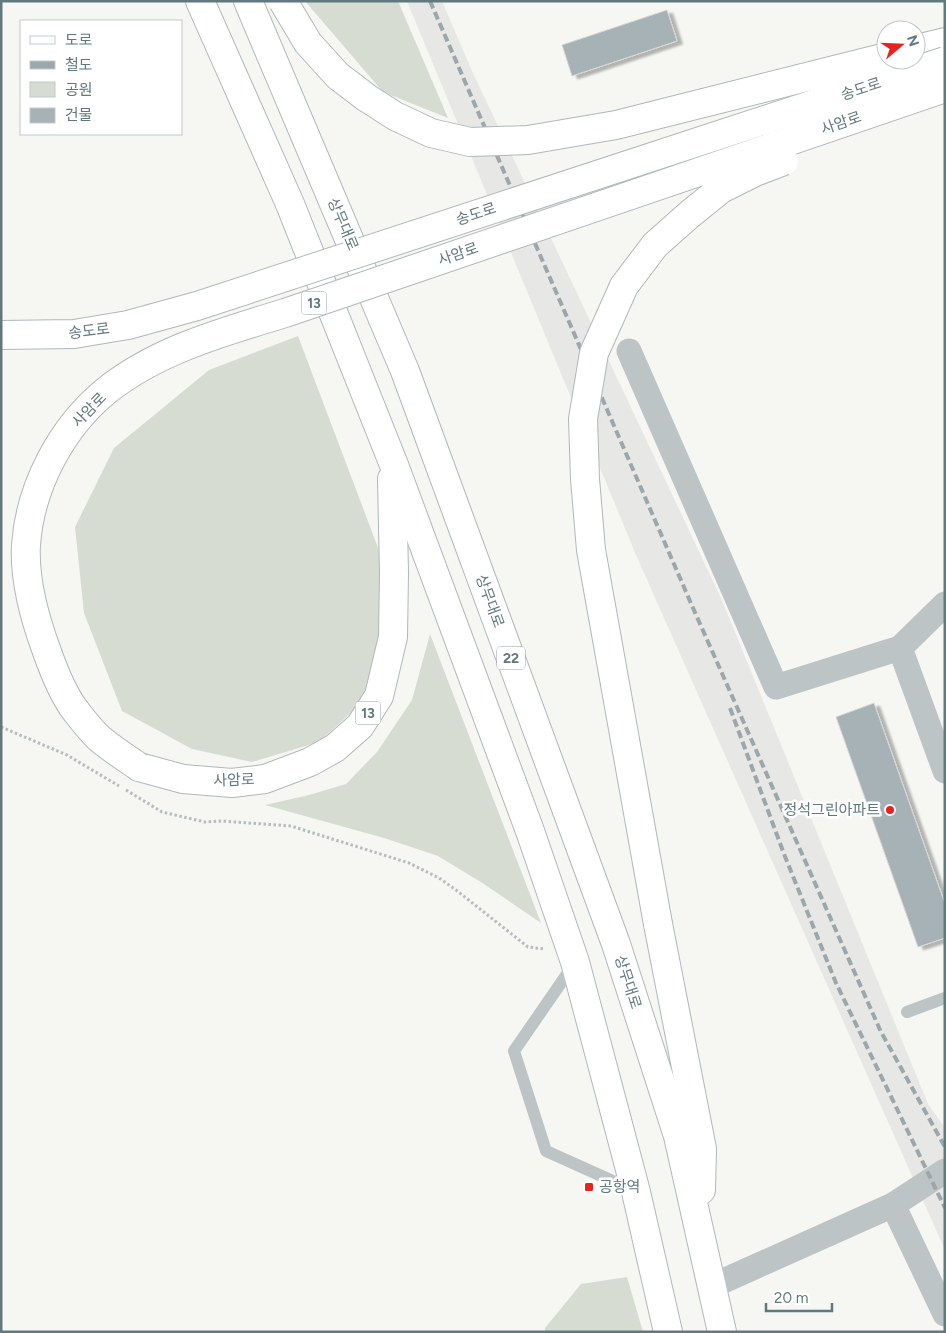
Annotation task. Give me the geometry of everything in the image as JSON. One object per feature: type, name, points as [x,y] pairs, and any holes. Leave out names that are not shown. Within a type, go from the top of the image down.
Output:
[{"type":"main road","name":"13","points":[[200,1],[290,204],[394,465]]},
{"type":"main road","name":"상무대로","points":[[248,1],[405,371],[606,916],[678,1136],[722,1332]]},
{"type":"main road","points":[[283,1],[308,43],[338,76],[367,98],[395,116],[431,132],[470,142],[528,140],[616,125],[876,60]]},
{"type":"main road","points":[[926,47],[945,42]]},
{"type":"main road","name":"송도로","points":[[1,335],[74,334],[128,326],[945,61]]},
{"type":"main road","name":"사암로","points":[[394,465],[391,486],[394,573],[393,637],[379,696],[360,726],[335,748],[310,762],[265,779],[232,784],[184,779],[140,768],[98,737],[74,708],[53,669],[39,630],[30,592],[26,546],[32,508],[48,464],[73,424],[106,391],[148,363],[210,336],[285,313],[945,88]]},
{"type":"main road","points":[[701,1236],[702,1150],[658,924],[591,550],[583,419],[594,353],[624,286],[655,245],[721,189],[755,172],[945,105]]},
{"type":"main road","points":[[394,465],[530,831],[572,954],[636,1192],[668,1332]]},
{"type":"street","points":[[629,351],[776,687],[900,648],[945,604]]},
{"type":"street","points":[[900,648],[945,771]]},
{"type":"street","points":[[712,1286],[893,1205],[945,1171]]},
{"type":"street","points":[[893,1205],[945,1314]]},
{"type":"lane","points":[[572,954],[514,1050],[546,1150],[636,1192]]},
{"type":"lane","points":[[907,1012],[945,998]]},
{"type":"path","points":[[1,727],[68,755],[162,812],[204,822],[221,821],[291,826],[409,863],[439,878],[528,947],[572,954]]},
{"type":"shaded area","points":[[407,1],[442,1],[472,71],[721,598],[928,1104],[945,1128],[945,1250],[636,555]]},
{"type":"green space","points":[[305,1],[398,1],[448,118],[383,92]]},
{"type":"green space","points":[[298,336],[380,553],[383,629],[368,697],[319,742],[252,762],[192,749],[122,711],[84,613],[75,527],[114,448],[209,370]]},
{"type":"green space","points":[[430,634],[541,923],[484,884],[438,856],[384,838],[265,805],[346,784],[377,752],[412,700]]},
{"type":"green space","points":[[627,1277],[643,1332],[545,1332],[545,1328],[581,1284]]},
{"type":"building","points":[[667,10],[677,41],[572,76],[562,45]]},
{"type":"building","name":"정석그린아파트","points":[[874,703],[945,904],[945,938],[918,947],[836,717]]},
{"type":"railway","points":[[430,1],[693,608],[881,1032],[945,1147]]},
{"type":"railway","points":[[730,708],[784,854],[836,983],[945,1208]]},
{"type":"place","name":"정석그린아파트","points":[[890,810]]},
{"type":"place","name":"공항역","points":[[589,1187]]}]
